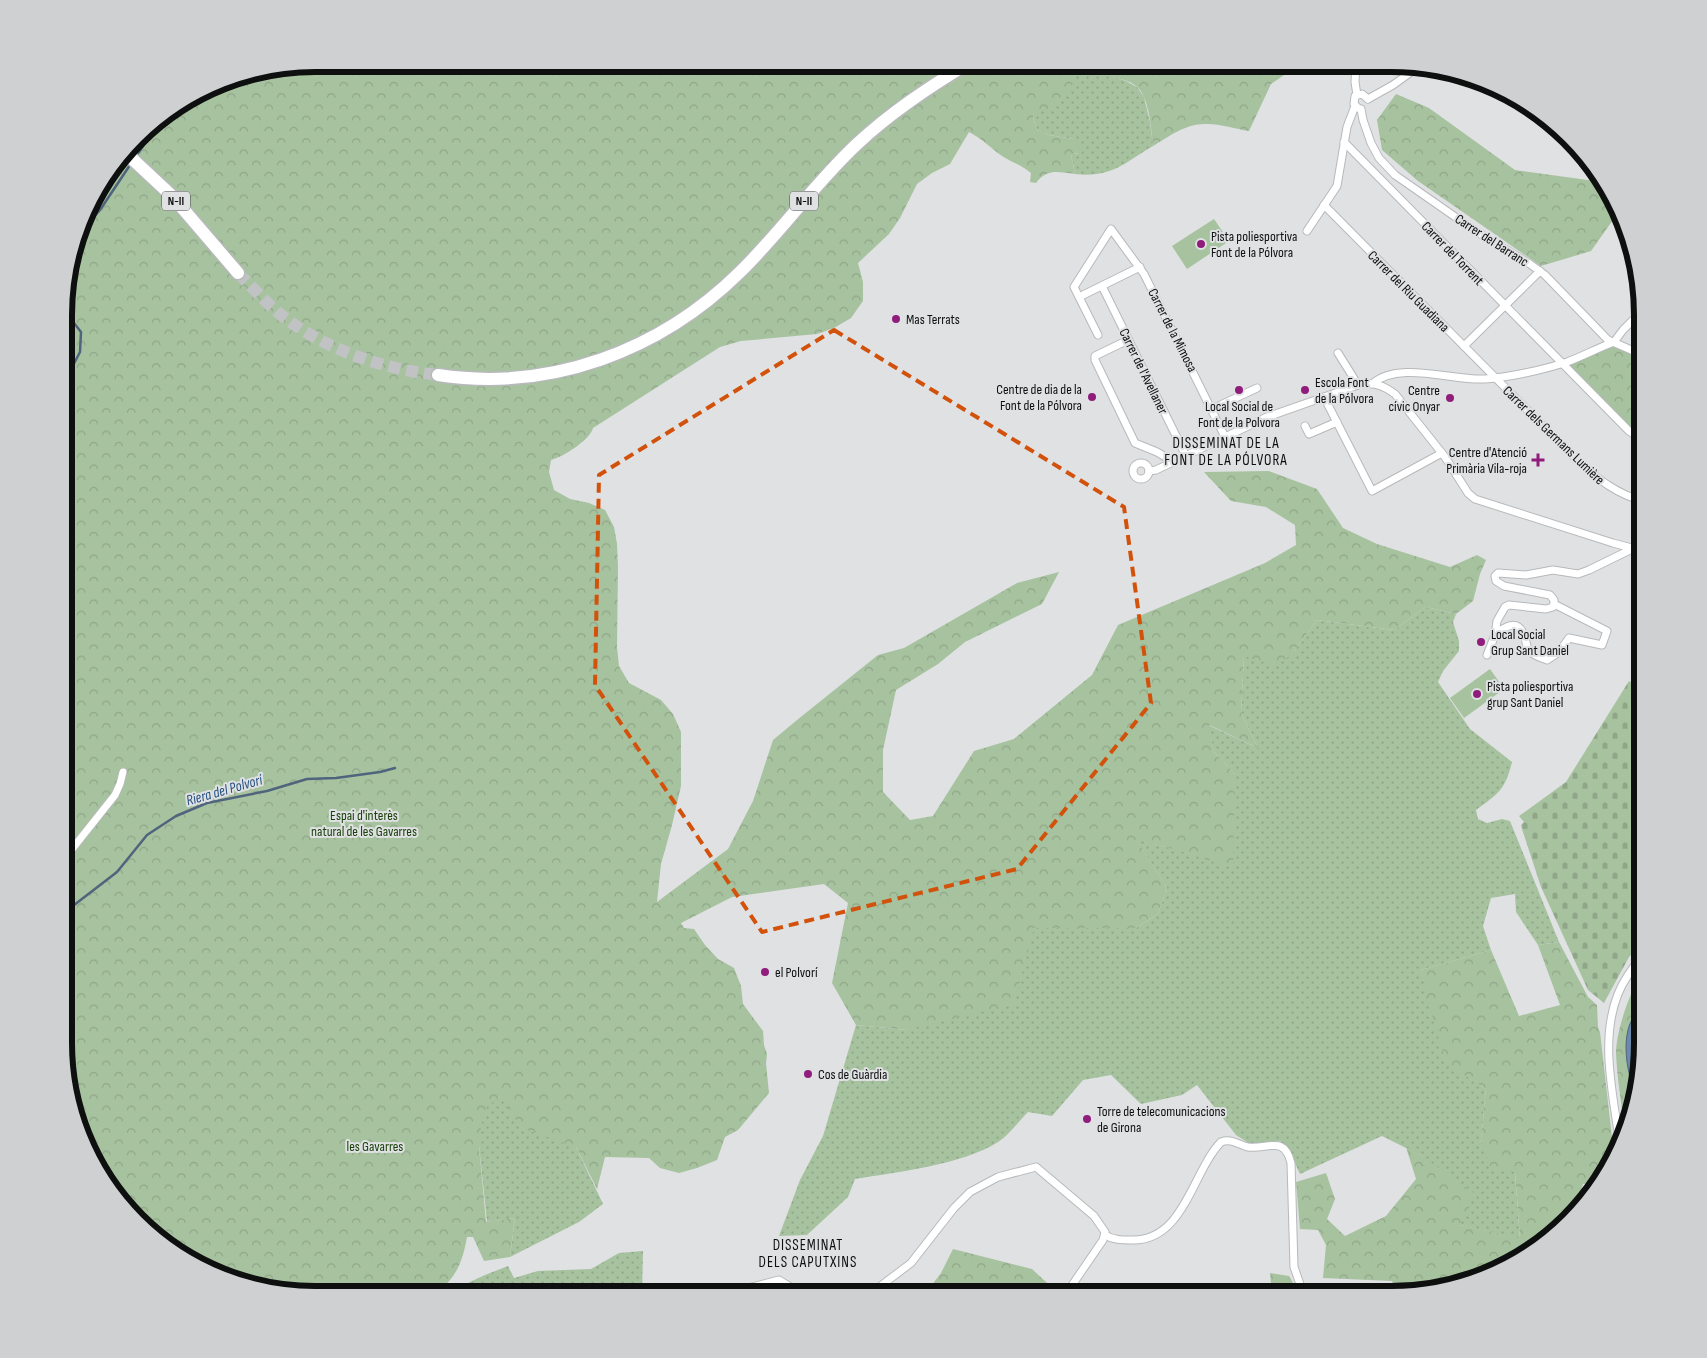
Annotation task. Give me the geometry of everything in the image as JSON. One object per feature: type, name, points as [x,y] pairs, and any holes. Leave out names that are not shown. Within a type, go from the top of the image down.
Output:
[{"type":"highway","name":"N-II","points":[[438,375],[464,378],[508,378],[562,372],[611,357],[652,338],[696,310],[727,285],[857,144],[900,108],[955,72]]},
{"type":"highway","name":"N-II","points":[[131,158],[172,196],[238,273]]},
{"type":"street","points":[[1356,72],[1357,95],[1354,98],[1358,107]]},
{"type":"street","points":[[1368,99],[1393,85],[1409,73]]},
{"type":"street","points":[[1357,95],[1362,94],[1368,99]]},
{"type":"street","points":[[1358,107],[1367,106],[1368,99]]},
{"type":"street","points":[[1307,231],[1337,186],[1347,127],[1358,107]]},
{"type":"street","name":"Carrer del Barranc","points":[[1358,107],[1371,143],[1379,158],[1390,170],[1477,232],[1540,271],[1608,340],[1634,351]]},
{"type":"street","name":"Carrer del Torrent","points":[[1344,142],[1557,359],[1634,434]]},
{"type":"street","name":"Carrer del Riu Guadiana","points":[[1324,205],[1494,378]]},
{"type":"street","name":"Carrer de la Mimosa","points":[[1079,297],[1074,287],[1111,229],[1144,274],[1225,437]]},
{"type":"street","points":[[1098,335],[1079,297],[1140,267]]},
{"type":"street","points":[[1464,346],[1540,271]]},
{"type":"street","name":"Carrer de l'Avellaner","points":[[1102,286],[1186,456]]},
{"type":"street","points":[[1372,384],[1379,378],[1415,372],[1472,379],[1494,378],[1563,363],[1614,342],[1634,319]]},
{"type":"street","points":[[1128,340],[1095,356],[1095,360],[1134,443],[1157,452],[1174,462]]},
{"type":"street","points":[[1338,353],[1358,385]]},
{"type":"street","name":"Carrer dels Germans Lumière","points":[[1494,378],[1598,479],[1616,491],[1634,498]]},
{"type":"street","points":[[1149,471],[1174,462],[1267,417],[1358,385],[1372,384],[1386,388],[1395,394],[1442,453],[1468,493],[1475,499],[1632,549]]},
{"type":"street","points":[[1212,409],[1257,388]]},
{"type":"street","points":[[1324,397],[1372,491],[1442,453]]},
{"type":"street","points":[[1305,426],[1309,434],[1337,422]]},
{"type":"street","points":[[1554,604],[1554,600],[1550,595],[1504,586],[1496,581],[1496,576],[1498,573],[1503,572],[1526,576],[1553,570],[1578,574],[1632,549]]},
{"type":"street","points":[[1495,635],[1505,626],[1510,625],[1519,628],[1524,634],[1530,652],[1547,660],[1559,652],[1569,638],[1602,645],[1607,631],[1554,604]]},
{"type":"street","points":[[1487,655],[1495,635],[1497,621],[1505,607],[1509,605],[1546,609],[1553,607],[1554,604]]},
{"type":"street","points":[[72,849],[115,795],[123,772]]},
{"type":"street","points":[[1618,1131],[1608,1043],[1610,1021],[1618,994],[1634,966]]},
{"type":"street","points":[[1105,1235],[1116,1239],[1141,1241],[1153,1237],[1166,1228],[1175,1219],[1212,1154],[1221,1142],[1230,1141],[1252,1147],[1269,1144],[1279,1145],[1288,1152],[1291,1163],[1294,1267],[1301,1286]]},
{"type":"street","points":[[881,1286],[911,1263],[954,1208],[970,1192],[1000,1176],[1036,1167],[1094,1216],[1103,1227],[1105,1235],[1103,1240],[1071,1286]]},
{"type":"street","points":[[756,1286],[780,1280],[789,1286]]},
{"type":"highlighted area","points":[[834,330],[1124,507],[1151,703],[1017,869],[762,932],[595,685],[599,475]]},
{"type":"green space","name":"Espai d'interès natural de les Gavarres","points":[[315,72],[1076,72],[1070,90],[1065,97],[1053,107],[1034,112],[1033,117],[1037,130],[1049,135],[1074,139],[1082,152],[1081,154],[1074,153],[1071,155],[1075,174],[1054,172],[1044,175],[1036,183],[1030,182],[1031,173],[1002,156],[969,132],[950,164],[932,173],[917,184],[900,218],[889,234],[858,263],[863,282],[863,301],[851,318],[834,328],[817,334],[741,341],[720,347],[593,428],[587,438],[551,460],[549,472],[554,490],[570,499],[589,503],[605,510],[614,527],[618,566],[617,647],[619,666],[629,683],[661,700],[673,714],[681,732],[681,786],[661,864],[657,902],[728,849],[753,801],[773,740],[878,655],[904,648],[1017,583],[1059,572],[1042,604],[965,642],[938,664],[896,690],[883,750],[883,792],[910,820],[933,816],[974,751],[1014,739],[1092,675],[1118,625],[1265,563],[1296,545],[1295,525],[1266,507],[1231,501],[1204,472],[1269,471],[1317,489],[1343,528],[1377,544],[1450,567],[1477,555],[1486,560],[1473,601],[1456,614],[1426,607],[1394,630],[1317,620],[1292,654],[1276,666],[1244,656],[1241,713],[1258,748],[1209,725],[1214,752],[1235,774],[1233,868],[1170,848],[1137,840],[1167,888],[1158,914],[1136,928],[1034,928],[1014,1004],[907,1030],[856,1025],[832,983],[848,903],[824,884],[732,897],[681,923],[684,928],[694,929],[718,959],[734,968],[741,986],[743,1004],[763,1031],[767,1054],[769,1093],[738,1130],[725,1137],[717,1160],[679,1173],[660,1168],[649,1158],[605,1157],[597,1189],[576,1147],[527,1130],[513,1117],[506,1101],[488,1103],[481,1126],[479,1146],[486,1222],[515,1218],[510,1257],[484,1261],[473,1237],[467,1237],[457,1269],[450,1280],[443,1286],[315,1286],[268,1281],[222,1267],[180,1245],[155,1225],[133,1203],[113,1178],[85,1121],[77,1090],[72,1043],[72,315],[77,268],[85,237],[105,194],[113,180],[133,155],[155,133],[180,113],[237,85],[283,75]]},
{"type":"green space","points":[[1000,72],[1104,72],[1137,87],[1144,97],[1153,146],[1117,168],[1099,174],[1075,174],[1071,155],[1074,153],[1078,154],[1074,139],[1049,135],[1037,130],[1033,117],[1034,105]]},
{"type":"green space","points":[[1103,72],[1289,72],[1271,84],[1249,131],[1218,125],[1199,124],[1178,131],[1153,146],[1149,114],[1141,91],[1130,82]]},
{"type":"green space","points":[[1396,94],[1429,108],[1515,170],[1595,181],[1614,218],[1591,251],[1541,266],[1418,181],[1382,150],[1377,120]]},
{"type":"green space","name":"Pista poliesportiva Font de la Pólvora","points":[[1214,219],[1229,241],[1187,269],[1172,246]]},
{"type":"green space","points":[[1613,346],[1634,355],[1634,433],[1631,431],[1565,364]]},
{"type":"green space","points":[[1426,607],[1456,614],[1453,622],[1459,641],[1459,651],[1443,671],[1438,682],[1470,729],[1512,762],[1504,785],[1476,810],[1478,819],[1487,823],[1502,819],[1510,821],[1559,942],[1538,945],[1516,912],[1515,894],[1491,898],[1483,926],[1491,950],[1421,970],[1446,1062],[1486,1089],[1481,1141],[1515,1172],[1520,1239],[1460,1225],[1422,1156],[1382,1136],[1300,1174],[1288,1148],[1280,1141],[1250,1144],[1236,1135],[1197,1085],[1182,1095],[1141,1104],[1111,1075],[1083,1080],[1052,1116],[1028,1112],[1002,1139],[983,1150],[948,1162],[855,1179],[848,1197],[807,1235],[779,1236],[800,1180],[823,1136],[856,1025],[907,1030],[1034,928],[1136,928],[1158,914],[1167,888],[1136,839],[1170,848],[1235,774],[1214,752],[1208,725],[1258,748],[1241,713],[1244,656],[1292,654],[1317,620],[1394,630]]},
{"type":"green space","name":"Pista poliesportiva grup Sant Daniel","points":[[1490,669],[1504,689],[1464,718],[1450,698]]},
{"type":"green space","points":[[1629,681],[1634,683],[1634,952],[1629,957],[1604,1003],[1588,990],[1541,887],[1522,829],[1521,825],[1524,822],[1519,816],[1566,782]]},
{"type":"green space","points":[[1559,942],[1588,997],[1597,1005],[1613,1143],[1594,1178],[1590,1184],[1583,1184],[1579,1197],[1552,1225],[1527,1245],[1470,1273],[1439,1281],[1394,1286],[1392,1281],[1323,1278],[1326,1245],[1318,1230],[1300,1229],[1296,1182],[1326,1173],[1335,1199],[1327,1219],[1345,1236],[1386,1216],[1416,1179],[1406,1147],[1422,1156],[1475,1194],[1460,1225],[1520,1238],[1515,1172],[1491,1169],[1481,1140],[1486,1089],[1446,1063],[1421,970],[1491,950],[1519,1016],[1560,1005],[1538,945]]},
{"type":"green space","points":[[1634,987],[1634,1019],[1628,1030],[1631,1082],[1623,1118],[1616,1053],[1618,1034]]},
{"type":"green space","points":[[471,1069],[566,1126],[603,1204],[579,1222],[510,1257],[515,1218],[487,1222]]},
{"type":"green space","points":[[953,1249],[1032,1269],[1050,1286],[931,1286],[941,1273]]},
{"type":"green space","points":[[643,1251],[642,1286],[461,1286],[508,1266],[514,1278],[538,1271],[591,1269],[619,1253]]},
{"type":"green space","points":[[1270,1273],[1289,1276],[1295,1286],[1271,1286]]},
{"type":"water","points":[[1634,1015],[1634,1059],[1631,1081],[1626,1045],[1630,1023]]},
{"type":"waterway","points":[[136,156],[146,142]]},
{"type":"waterway","points":[[93,218],[132,162]]},
{"type":"waterway","points":[[72,323],[81,332],[80,352],[72,367]]},
{"type":"waterway","name":"Riera del Polvorí","points":[[72,907],[117,872],[147,835],[176,816],[207,803],[267,791],[307,779],[336,778],[395,768]]},
{"type":"tunnel","points":[[238,273],[285,318],[320,340],[358,357],[377,363],[438,375]]},
{"type":"place","name":"Pista poliesportiva Font de la Pólvora","points":[[1201,244]]},
{"type":"place","name":"Mas Terrats","points":[[896,319]]},
{"type":"place","name":"Local Social de Font de la Polvora","points":[[1239,390]]},
{"type":"place","name":"Escola Font de la Pólvora","points":[[1305,390]]},
{"type":"place","name":"Centre de dia de la Font de la Pólvora","points":[[1092,397]]},
{"type":"place","name":"Centre cívic Onyar","points":[[1450,398]]},
{"type":"place","name":"Centre d'Atenció Primària Vila-roja","points":[[1538,460]]},
{"type":"place","name":"Local Social Grup Sant Daniel","points":[[1481,642]]},
{"type":"place","name":"Pista poliesportiva grup Sant Daniel","points":[[1477,694]]},
{"type":"place","name":"el Polvorí","points":[[765,972]]},
{"type":"place","name":"Cos de Guàrdia","points":[[808,1074]]},
{"type":"place","name":"Torre de telecomunicacions de Girona","points":[[1087,1119]]},
{"type":"district","name":"DISSEMINAT DE LA FONT DE LA PÓLVORA","points":[[1226,452]]},
{"type":"district","name":"DISSEMINAT DELS CAPUTXINS","points":[[808,1254]]},
{"type":"park label","name":"les Gavarres","points":[[375,1146]]}]
